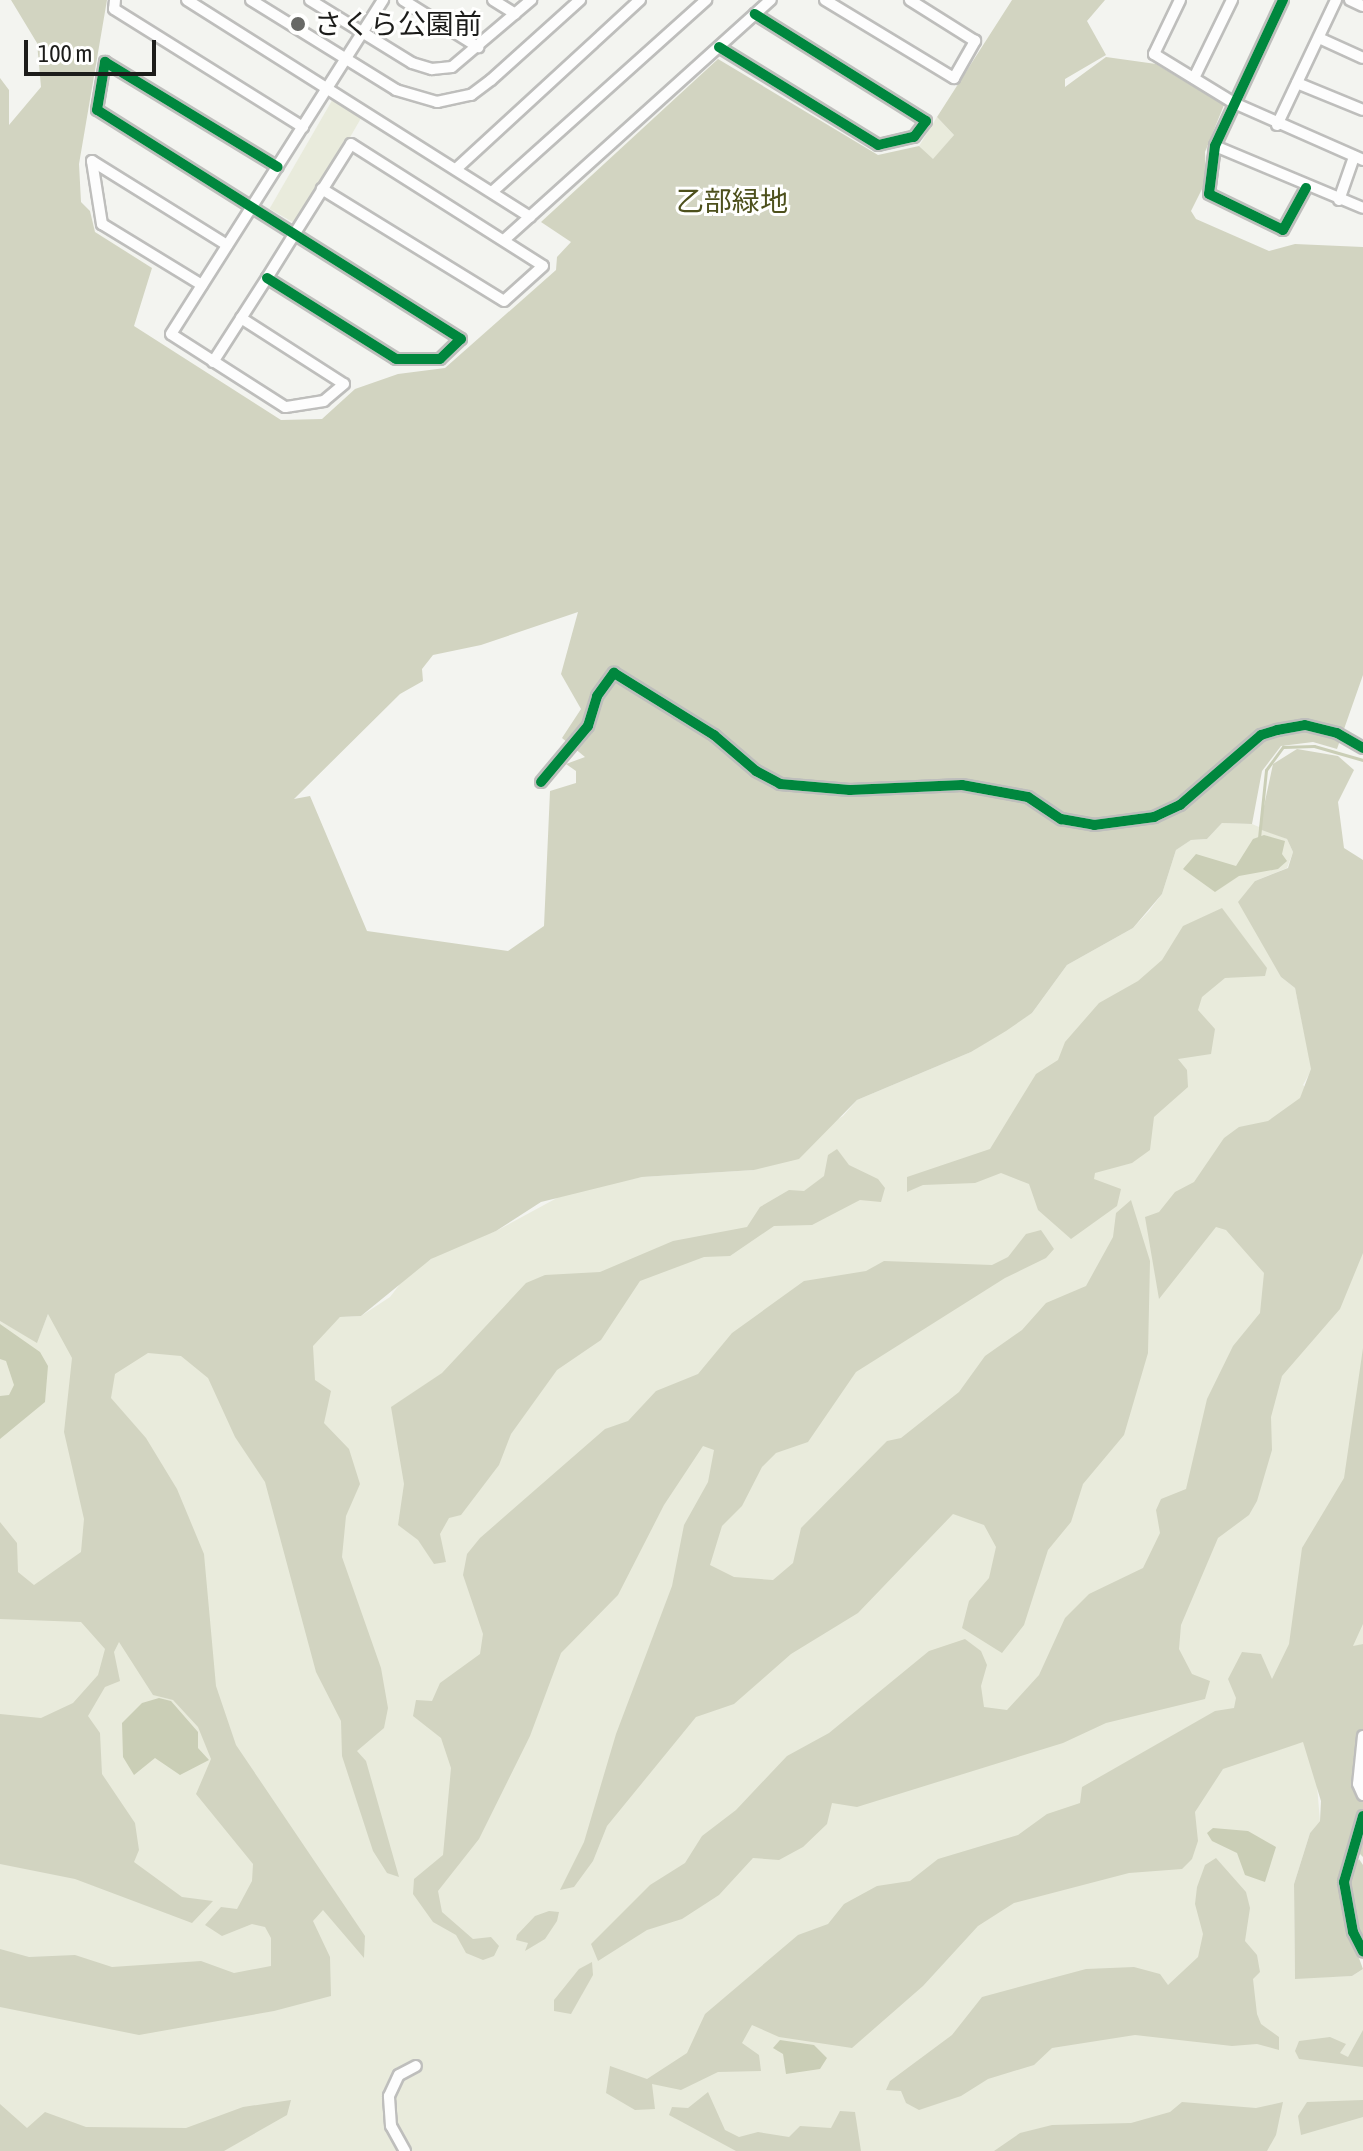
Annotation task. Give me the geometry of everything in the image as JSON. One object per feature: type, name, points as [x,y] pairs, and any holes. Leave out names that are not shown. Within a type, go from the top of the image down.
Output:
[{"type":"street","points":[[115,0],[114,9],[303,127]]},
{"type":"street","points":[[187,0],[530,217]]},
{"type":"street","points":[[251,0],[396,90],[425,101],[450,101],[491,80],[580,0]]},
{"type":"street","points":[[310,0],[412,63],[432,69],[452,67],[531,0]]},
{"type":"street","points":[[241,318],[344,384],[324,401],[285,407],[171,334],[328,87],[350,63],[362,33],[383,0]]},
{"type":"street","points":[[403,0],[478,47]]},
{"type":"street","points":[[493,0],[515,14]]},
{"type":"street","points":[[456,169],[640,0]]},
{"type":"street","points":[[492,192],[706,0]]},
{"type":"street","points":[[504,240],[771,0]]},
{"type":"street","points":[[825,0],[954,78],[975,41],[910,0]]},
{"type":"street","points":[[1180,0],[1154,54],[1234,103],[1277,125],[1358,158],[1339,200]]},
{"type":"street","points":[[1194,78],[1232,0]]},
{"type":"street","points":[[1283,0],[1215,146],[1209,194],[1283,230],[1306,188]]},
{"type":"street","points":[[1277,125],[1336,0]]},
{"type":"street","points":[[1350,0],[1363,6]]},
{"type":"street","points":[[719,47],[878,145],[914,137],[926,121],[755,14]]},
{"type":"street","points":[[1319,38],[1363,58]]},
{"type":"street","points":[[267,278],[396,359],[440,359],[461,339],[97,110],[105,62],[278,167]]},
{"type":"street","points":[[1297,83],[1363,110]]},
{"type":"street","points":[[213,362],[267,278],[322,189],[351,144],[543,266],[504,301],[322,189]]},
{"type":"street","points":[[1215,146],[1306,188],[1363,208]]},
{"type":"street","points":[[202,285],[102,224],[92,161],[227,245]]},
{"type":"street","points":[[541,782],[588,726],[597,696],[614,673],[714,735],[780,784],[850,790],[962,785],[1028,797],[1061,819],[1094,825],[1154,817],[1180,805],[1261,735],[1277,730],[1305,725],[1337,733],[1363,748]]},
{"type":"street","points":[[1363,1736],[1358,1784],[1363,1795]]},
{"type":"street","points":[[1363,1816],[1344,1882],[1353,1932],[1363,1952]]},
{"type":"street","points":[[405,2151],[391,2126],[389,2096],[399,2075],[416,2066]]},
{"type":"shaded area","points":[[334,97],[363,114],[299,226],[270,209]]},
{"type":"shaded area","points":[[937,117],[954,135],[933,160],[919,146]]},
{"type":"shaded area","points":[[1222,823],[1252,824],[1287,839],[1293,852],[1287,868],[1255,881],[1281,977],[1295,988],[1312,1069],[1303,1085],[1363,1143],[1363,1644],[1353,1647],[1304,1742],[1316,1774],[1320,1821],[1310,1833],[1294,1884],[1295,1978],[1352,1976],[1363,1969],[1363,2151],[0,2151],[0,1321],[37,1342],[48,1314],[325,1330],[340,1317],[361,1316],[390,1297],[407,1275],[451,1246],[496,1231],[568,1192],[642,1177],[754,1170],[843,1116],[857,1100],[971,1052],[1032,1013],[1067,965],[1133,928],[1149,911],[1162,894],[1176,850],[1191,840],[1207,839]]},
{"type":"shaded area","points":[[1264,835],[1285,841],[1282,854],[1287,861],[1278,869],[1239,876],[1215,892],[1183,869],[1196,854],[1236,866],[1253,839]]},
{"type":"shaded area","points":[[0,1324],[40,1352],[48,1366],[45,1402],[0,1439],[0,1396],[9,1395],[14,1385],[6,1361],[0,1359]]},
{"type":"shaded area","points":[[159,1698],[171,1701],[198,1732],[198,1748],[209,1760],[180,1775],[155,1758],[134,1775],[123,1757],[122,1723],[142,1703]]},
{"type":"shaded area","points":[[1213,1828],[1248,1831],[1276,1847],[1265,1882],[1245,1875],[1237,1853],[1212,1841],[1207,1833]]},
{"type":"shaded area","points":[[780,2040],[814,2045],[827,2058],[820,2069],[786,2074],[783,2054],[773,2048]]},
{"type":"green space","name":"乙部緑地","points":[[11,0],[107,0],[79,164],[81,202],[90,211],[95,232],[152,268],[134,326],[281,420],[322,419],[355,389],[398,374],[445,368],[556,270],[557,257],[571,242],[541,222],[718,59],[878,155],[919,146],[933,159],[954,135],[937,117],[1012,0],[1105,0],[1087,21],[1106,55],[1065,79],[1065,87],[1106,57],[1156,64],[1224,105],[1205,152],[1206,181],[1191,211],[1196,219],[1269,251],[1295,244],[1363,247],[1363,675],[1337,749],[1313,742],[1281,746],[1262,771],[1252,824],[1222,823],[1207,839],[1191,840],[1176,850],[1162,894],[1133,928],[1067,965],[1032,1013],[1006,1031],[971,1052],[857,1100],[799,1159],[754,1170],[642,1177],[541,1202],[496,1231],[431,1259],[361,1316],[340,1317],[313,1346],[315,1380],[331,1391],[324,1423],[349,1449],[360,1484],[346,1516],[342,1557],[381,1668],[388,1708],[384,1728],[357,1751],[366,1761],[399,1877],[387,1873],[373,1851],[342,1756],[341,1721],[316,1672],[265,1482],[235,1437],[208,1378],[181,1356],[148,1353],[115,1374],[111,1398],[146,1438],[177,1489],[204,1554],[216,1686],[236,1745],[365,1936],[364,1958],[323,1910],[313,1921],[330,1957],[331,1996],[274,2011],[139,2035],[0,2007],[0,1949],[29,1957],[75,1955],[112,1967],[201,1961],[234,1973],[271,1966],[271,1938],[265,1927],[252,1924],[222,1936],[205,1925],[221,1907],[237,1909],[252,1881],[253,1864],[196,1794],[211,1759],[198,1727],[173,1700],[153,1695],[119,1642],[114,1652],[120,1681],[105,1687],[88,1716],[100,1733],[102,1774],[135,1823],[139,1850],[134,1862],[182,1897],[213,1901],[192,1923],[75,1879],[0,1864],[0,1714],[41,1718],[73,1703],[98,1675],[105,1649],[81,1622],[0,1619],[0,1522],[17,1543],[18,1572],[34,1585],[81,1552],[84,1519],[64,1432],[72,1358],[48,1314],[37,1343],[0,1321],[0,78],[9,90],[9,125],[41,87],[37,43]],"holes":[[[578,612],[561,674],[581,709],[562,738],[585,757],[566,764],[576,771],[576,783],[550,791],[544,926],[508,951],[367,931],[310,796],[294,799],[400,694],[423,681],[422,669],[433,655],[481,645]]]},
{"type":"green space","points":[[1297,749],[1338,756],[1354,770],[1338,802],[1344,848],[1363,860],[1363,1253],[1340,1309],[1282,1376],[1271,1417],[1272,1450],[1257,1501],[1249,1515],[1218,1538],[1181,1625],[1179,1649],[1192,1674],[1210,1681],[1205,1699],[1106,1723],[1063,1743],[857,1807],[832,1803],[827,1824],[803,1847],[779,1860],[753,1858],[719,1895],[682,1919],[647,1930],[598,1961],[591,1944],[650,1885],[685,1863],[702,1836],[736,1810],[787,1756],[829,1733],[929,1651],[965,1639],[981,1651],[987,1665],[981,1686],[984,1707],[1007,1710],[1039,1675],[1065,1618],[1089,1594],[1143,1568],[1160,1533],[1156,1510],[1161,1499],[1186,1489],[1207,1399],[1233,1346],[1260,1313],[1264,1273],[1226,1230],[1216,1227],[1159,1299],[1145,1217],[1159,1212],[1175,1192],[1194,1182],[1224,1138],[1239,1127],[1268,1121],[1300,1098],[1311,1069],[1295,988],[1281,977],[1238,902],[1255,881],[1288,868],[1293,852],[1287,839],[1259,829],[1273,764]]},
{"type":"green space","points":[[1222,908],[1267,968],[1265,976],[1225,978],[1202,997],[1198,1010],[1215,1029],[1211,1054],[1178,1059],[1187,1070],[1188,1087],[1154,1117],[1150,1150],[1132,1163],[1095,1173],[1094,1179],[1121,1189],[1117,1206],[1071,1239],[1038,1210],[1029,1184],[1001,1173],[975,1183],[923,1185],[907,1192],[907,1177],[990,1149],[1036,1074],[1058,1060],[1065,1042],[1099,1003],[1138,981],[1162,960],[1183,926]]},
{"type":"green space","points":[[837,1149],[849,1165],[878,1179],[885,1188],[881,1202],[860,1200],[812,1225],[774,1226],[730,1256],[704,1257],[640,1281],[601,1340],[557,1370],[511,1434],[499,1465],[461,1515],[449,1518],[440,1534],[446,1562],[434,1564],[418,1540],[398,1525],[404,1484],[391,1407],[442,1373],[526,1283],[545,1275],[600,1272],[673,1241],[747,1227],[760,1207],[789,1190],[804,1191],[824,1176],[828,1155]]},
{"type":"green space","points":[[1131,1200],[1150,1261],[1148,1353],[1124,1435],[1083,1484],[1071,1522],[1048,1550],[1024,1625],[1002,1653],[962,1628],[969,1601],[989,1578],[996,1547],[984,1525],[953,1514],[858,1613],[791,1654],[734,1704],[696,1717],[607,1826],[593,1861],[574,1887],[560,1890],[584,1842],[616,1734],[672,1586],[684,1525],[708,1482],[714,1450],[703,1446],[664,1505],[618,1595],[561,1653],[530,1736],[479,1839],[438,1891],[442,1912],[473,1939],[491,1937],[499,1946],[494,1956],[483,1960],[466,1953],[456,1935],[433,1922],[413,1894],[414,1879],[443,1855],[451,1768],[441,1738],[413,1716],[416,1700],[432,1701],[440,1683],[480,1654],[483,1634],[463,1575],[467,1554],[480,1538],[605,1429],[628,1421],[656,1391],[698,1374],[732,1333],[804,1281],[866,1271],[884,1261],[992,1265],[1008,1257],[1026,1234],[1041,1230],[1054,1249],[1046,1258],[1005,1278],[856,1372],[808,1442],[776,1453],[762,1467],[742,1506],[722,1526],[710,1565],[734,1577],[773,1580],[793,1563],[801,1528],[887,1441],[901,1438],[959,1392],[985,1356],[1022,1330],[1046,1303],[1086,1286],[1113,1237],[1116,1213]]},
{"type":"green space","points":[[1363,1348],[1363,1624],[1353,1646],[1363,1644],[1363,1857],[1360,1854],[1343,1866],[1348,1928],[1363,1969],[1352,1976],[1295,1979],[1294,1884],[1310,1833],[1320,1821],[1321,1801],[1303,1742],[1223,1769],[1195,1812],[1198,1841],[1192,1859],[1182,1869],[1129,1873],[1014,1903],[978,1926],[923,1986],[852,2048],[779,2037],[752,2025],[742,2043],[759,2055],[761,2071],[718,2072],[681,2090],[652,2084],[655,2109],[635,2110],[606,2093],[610,2066],[647,2079],[687,2053],[705,2014],[798,1935],[828,1924],[844,1904],[877,1886],[910,1881],[938,1859],[1018,1835],[1047,1814],[1080,1803],[1082,1787],[1215,1711],[1234,1708],[1236,1698],[1228,1679],[1242,1652],[1261,1654],[1272,1679],[1289,1644],[1302,1548],[1344,1478]]},
{"type":"green space","points":[[1216,1858],[1246,1892],[1250,1908],[1245,1941],[1257,1955],[1260,1972],[1253,1979],[1257,2014],[1261,2024],[1279,2037],[1279,2050],[1257,2044],[1232,2046],[1135,2035],[1052,2048],[1034,2065],[988,2079],[961,2096],[919,2110],[906,2103],[901,2091],[886,2090],[890,2081],[952,2035],[982,1997],[1086,1969],[1134,1967],[1160,1974],[1168,1985],[1198,1957],[1203,1934],[1195,1904],[1197,1887],[1205,1865]]},
{"type":"green space","points":[[1359,1859],[1363,1865],[1363,1943],[1350,1873]]},
{"type":"green space","points":[[549,1911],[559,1912],[557,1921],[545,1939],[525,1951],[528,1943],[516,1940],[517,1935],[535,1916]]},
{"type":"green space","points":[[592,1962],[593,1975],[571,2014],[554,2011],[554,2000],[579,1969]]},
{"type":"green space","points":[[1363,2030],[1363,2067],[1299,2059],[1295,2051],[1299,2041],[1330,2037],[1346,2044],[1340,2053],[1348,2057]]},
{"type":"green space","points":[[708,2092],[725,2130],[739,2137],[758,2132],[789,2137],[800,2126],[831,2128],[840,2111],[855,2112],[861,2151],[736,2151],[669,2115],[672,2107],[688,2108]]},
{"type":"green space","points":[[291,2100],[287,2115],[224,2151],[0,2151],[0,2104],[27,2128],[45,2112],[86,2127],[186,2128],[243,2107]]},
{"type":"green space","points":[[1363,2100],[1363,2117],[1301,2135],[1298,2116],[1307,2102]]},
{"type":"green space","points":[[1182,2102],[1256,2108],[1283,2102],[1276,2135],[1267,2151],[994,2151],[1020,2133],[1052,2125],[1131,2123],[1170,2112]]},
{"type":"waterway","points":[[1259,838],[1266,770],[1283,747],[1314,746],[1363,760]]},
{"type":"cycle path","points":[[1283,0],[1215,146],[1209,194],[1283,230],[1306,188]]},
{"type":"cycle path","points":[[719,47],[878,145],[914,137],[926,121],[755,14]]},
{"type":"cycle path","points":[[267,278],[396,359],[440,359],[461,339],[97,110],[105,62],[278,167]]},
{"type":"cycle path","points":[[541,782],[588,726],[597,696],[614,673],[714,735],[756,771],[780,784],[850,790],[962,785],[1028,797],[1061,819],[1094,825],[1154,817],[1180,805],[1261,735],[1277,730],[1305,725],[1337,733],[1363,748]]},
{"type":"cycle path","points":[[1363,1816],[1344,1882],[1353,1932],[1363,1952]]},
{"type":"place","name":"さくら公園前","points":[[298,24]]}]
